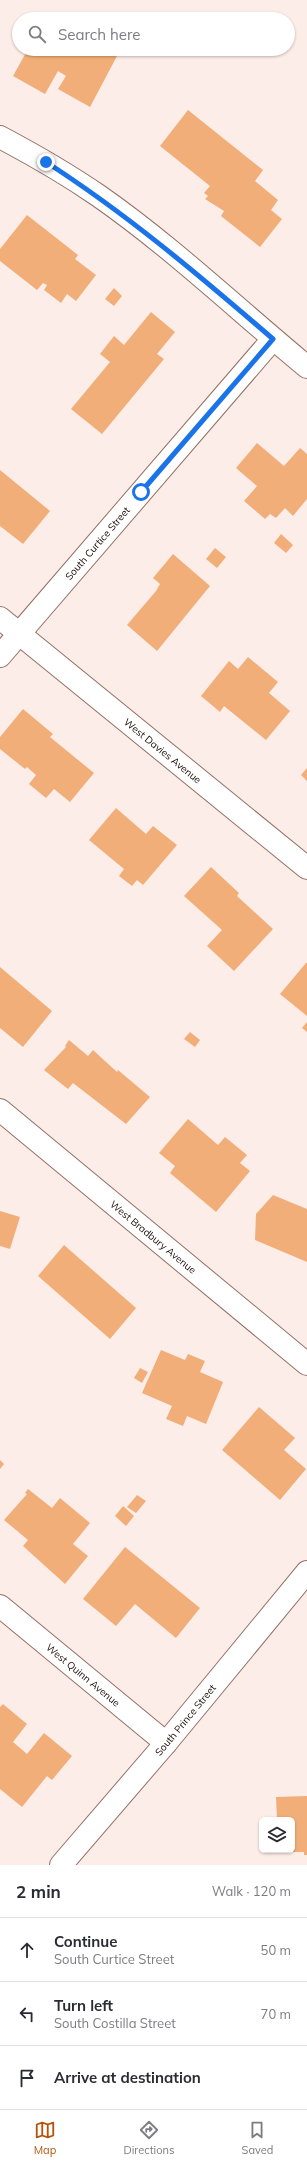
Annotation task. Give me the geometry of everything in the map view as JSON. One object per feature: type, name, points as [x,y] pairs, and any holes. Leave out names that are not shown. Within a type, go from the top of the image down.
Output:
[{"type":"street","points":[[0,137],[46,162],[99,196],[191,268],[307,367]]},
{"type":"street","name":"South Curtice Street","points":[[0,656],[273,339]]},
{"type":"street","name":"West Davies Avenue","points":[[0,618],[118,712],[307,868]]},
{"type":"street","name":"West Bradbury Avenue","points":[[0,1110],[307,1364]]},
{"type":"street","name":"South Prince Street","points":[[61,1865],[166,1743],[307,1572]]},
{"type":"street","name":"West Quinn Avenue","points":[[0,1606],[166,1743]]},
{"type":"building","points":[[24,56],[117,56],[90,107],[58,89],[66,76],[58,71],[45,94],[13,76]]},
{"type":"building","points":[[188,110],[263,170],[255,181],[278,200],[271,210],[282,219],[260,247],[221,216],[224,211],[205,199],[208,196],[204,193],[210,186],[160,146]]},
{"type":"building","points":[[27,215],[78,255],[75,259],[96,275],[76,301],[67,294],[61,303],[44,290],[47,285],[43,283],[37,290],[0,261],[0,249]]},
{"type":"building","points":[[114,288],[122,296],[114,306],[105,299]]},
{"type":"building","points":[[151,312],[175,332],[157,354],[164,359],[102,434],[71,409],[110,362],[100,354],[114,336],[124,345]]},
{"type":"building","points":[[257,443],[284,466],[300,448],[307,454],[307,499],[293,516],[285,508],[276,518],[270,514],[265,519],[244,501],[257,486],[236,468]]},
{"type":"building","points":[[0,470],[50,511],[23,544],[0,526]]},
{"type":"building","points":[[281,534],[293,545],[286,553],[274,543]]},
{"type":"building","points":[[215,548],[226,557],[217,568],[206,559]]},
{"type":"building","points":[[173,554],[210,586],[157,651],[127,625],[156,591],[160,584],[153,578]]},
{"type":"building","points":[[248,657],[278,682],[269,693],[290,711],[266,740],[224,706],[220,712],[201,696],[229,661],[238,669]]},
{"type":"building","points":[[23,709],[53,734],[50,737],[94,773],[70,802],[54,789],[46,798],[29,784],[36,775],[27,767],[25,769],[0,749],[0,737]]},
{"type":"building","points":[[307,768],[307,781],[301,775]]},
{"type":"building","points":[[116,808],[146,834],[153,826],[177,845],[143,885],[137,880],[132,886],[119,876],[124,869],[89,840]]},
{"type":"building","points":[[211,867],[239,893],[237,896],[273,929],[234,971],[207,946],[222,930],[184,896]]},
{"type":"building","points":[[307,963],[307,1016],[280,994]]},
{"type":"building","points":[[0,967],[52,1011],[23,1047],[0,1028]]},
{"type":"building","points":[[307,1022],[307,1032],[302,1028]]},
{"type":"building","points":[[190,1032],[200,1040],[195,1047],[184,1039]]},
{"type":"building","points":[[69,1040],[88,1056],[93,1050],[117,1072],[118,1070],[150,1097],[126,1124],[73,1083],[68,1089],[44,1070],[66,1047],[65,1046]]},
{"type":"building","points":[[188,1119],[218,1145],[225,1137],[247,1155],[240,1163],[250,1171],[216,1212],[170,1173],[175,1166],[159,1153]]},
{"type":"building","points":[[273,1195],[307,1209],[307,1262],[255,1240],[256,1214]]},
{"type":"building","points":[[0,1211],[20,1217],[10,1249],[0,1246]]},
{"type":"building","points":[[64,1245],[136,1308],[110,1339],[38,1276]]},
{"type":"building","points":[[161,1350],[185,1360],[188,1354],[205,1361],[200,1372],[223,1382],[206,1424],[187,1416],[183,1426],[166,1419],[172,1406],[142,1393]]},
{"type":"building","points":[[140,1368],[148,1372],[142,1383],[134,1378]]},
{"type":"building","points":[[259,1407],[295,1438],[284,1450],[306,1469],[280,1500],[222,1450]]},
{"type":"building","points":[[0,1460],[4,1464],[0,1469]]},
{"type":"building","points":[[28,1489],[52,1508],[60,1498],[90,1523],[73,1544],[88,1556],[65,1584],[23,1546],[28,1540],[4,1520],[27,1494],[25,1493]]},
{"type":"building","points":[[137,1495],[146,1501],[136,1513],[127,1507]]},
{"type":"building","points":[[123,1506],[134,1516],[126,1526],[115,1516]]},
{"type":"building","points":[[125,1547],[200,1608],[176,1638],[135,1604],[116,1626],[83,1599]]},
{"type":"building","points":[[3,1704],[27,1724],[13,1742],[27,1754],[44,1733],[72,1756],[52,1780],[47,1776],[22,1807],[0,1789],[0,1707]]},
{"type":"building","points":[[307,1796],[307,1855],[304,1855],[304,1852],[295,1852],[295,1817],[277,1817],[276,1797]]},
{"type":"route","points":[[46,162],[111,205],[191,268],[273,339],[141,492]]}]
